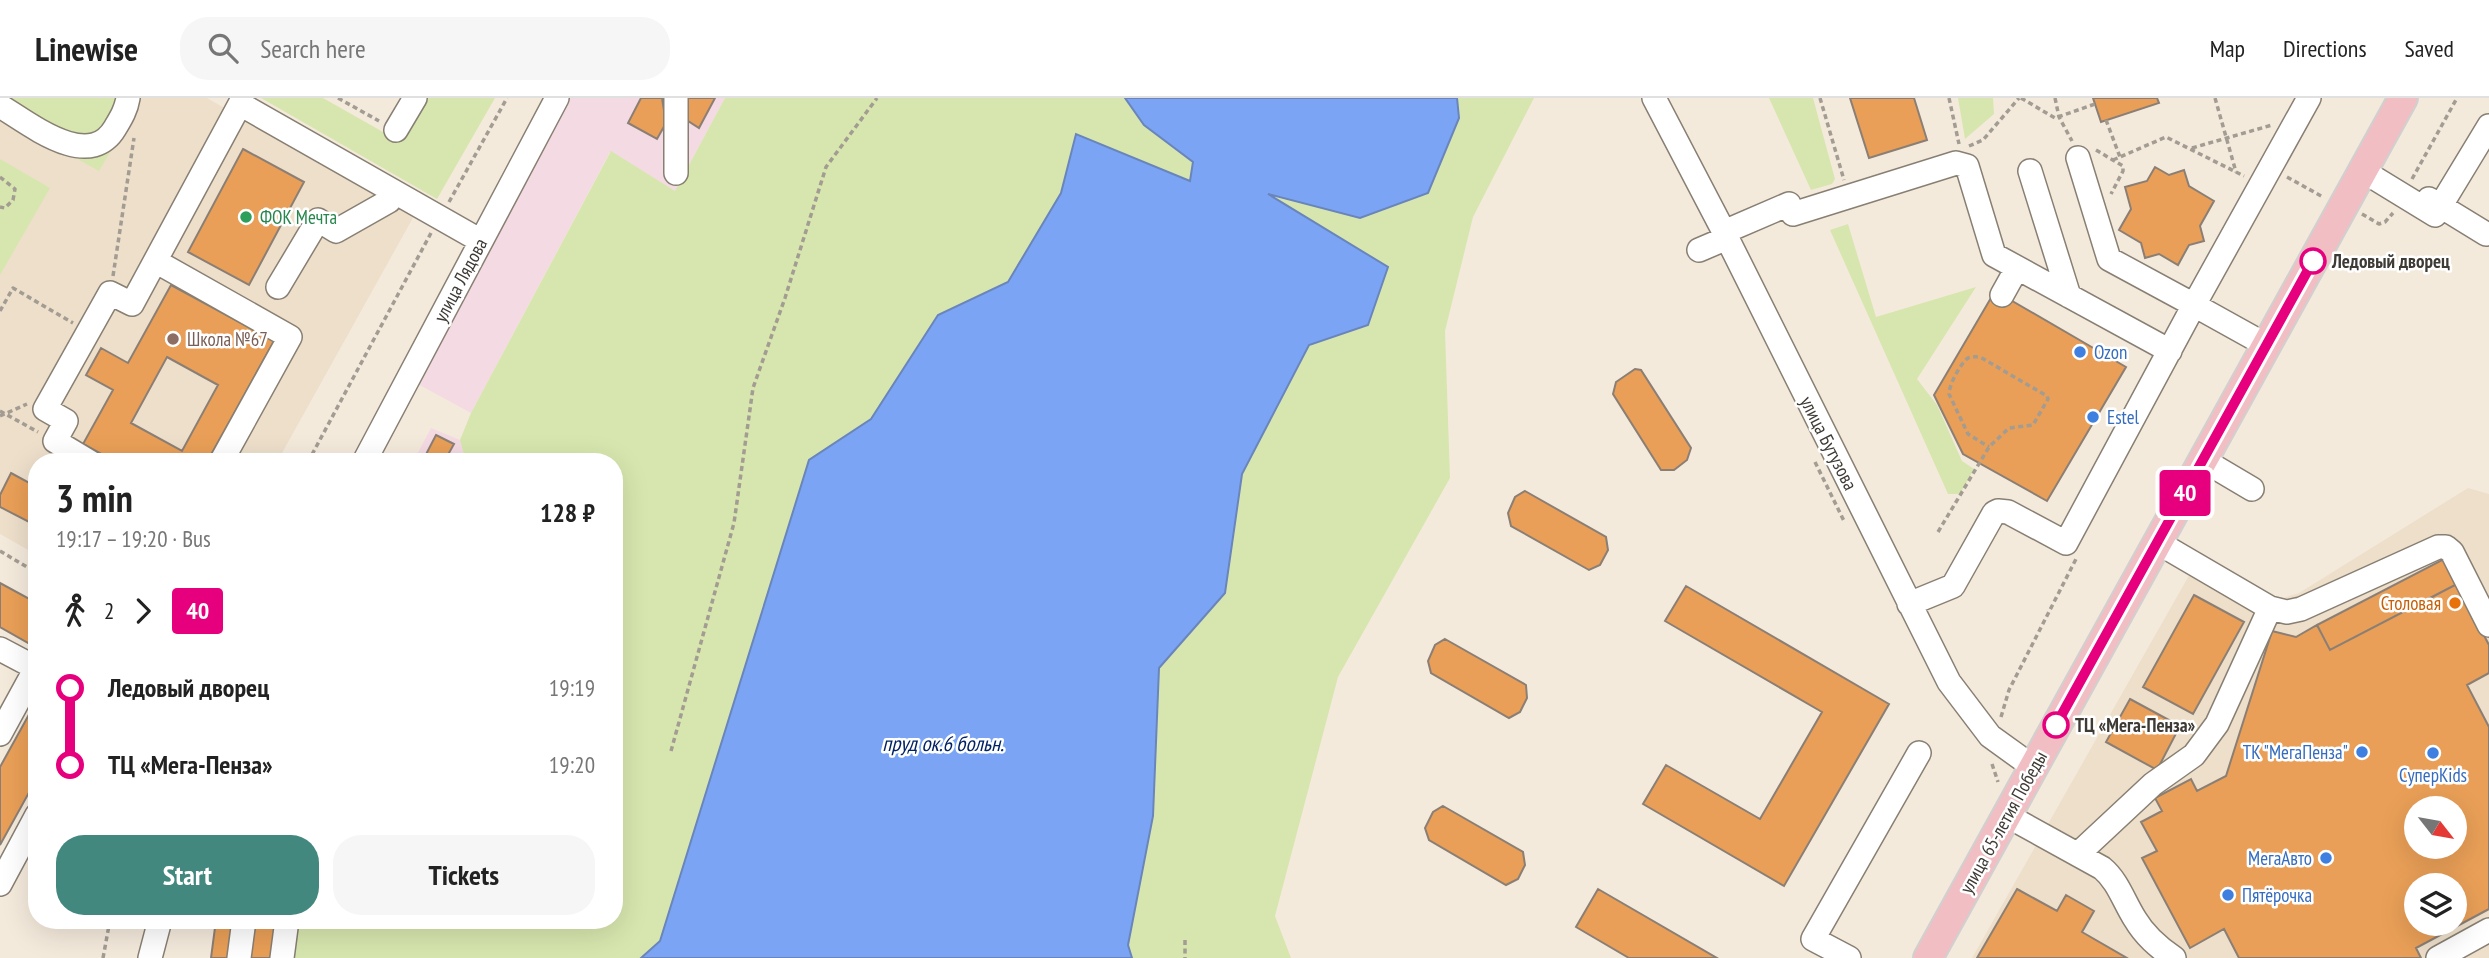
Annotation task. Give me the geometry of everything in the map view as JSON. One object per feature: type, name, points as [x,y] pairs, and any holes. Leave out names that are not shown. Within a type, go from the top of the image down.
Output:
[{"type":"main road","name":"улица 65-летия Победы","points":[[1928,958],[2403,98]]},
{"type":"street","points":[[0,106],[56,138],[83,147],[97,146],[111,136],[126,110],[128,98]]},
{"type":"street","points":[[396,130],[415,98]]},
{"type":"street","name":"улица Лядова","points":[[369,453],[557,98]]},
{"type":"street","points":[[676,98],[676,173]]},
{"type":"street","name":"улица Бутузова","points":[[1654,98],[1726,235],[1949,682],[1990,736],[2033,767]]},
{"type":"street","points":[[74,453],[55,442],[66,421],[45,409],[110,293],[132,304],[157,262],[238,101],[481,241]]},
{"type":"street","points":[[1909,604],[1953,586],[1994,513],[1998,511],[2008,512],[2066,543],[2304,108]]},
{"type":"street","points":[[2441,206],[2489,126]]},
{"type":"street","points":[[2078,158],[2109,259],[2266,345]]},
{"type":"street","points":[[1699,250],[1726,235],[1791,209],[1849,196],[1956,163],[1964,164],[1967,166],[1994,255],[2170,351]]},
{"type":"street","points":[[2365,166],[2488,233]]},
{"type":"street","points":[[2030,171],[2068,296]]},
{"type":"street","points":[[278,287],[318,220],[336,231],[388,201],[394,192]]},
{"type":"street","points":[[157,262],[290,337],[226,453]]},
{"type":"street","points":[[2002,295],[2017,268]]},
{"type":"street","points":[[2203,460],[2252,489]]},
{"type":"street","points":[[2157,542],[2270,608],[2287,612],[2316,604],[2415,557],[2438,547],[2446,547],[2452,552],[2489,625]]},
{"type":"street","points":[[2078,854],[2153,784],[2194,755],[2217,724],[2270,608]]},
{"type":"street","points":[[0,649],[28,664]]},
{"type":"street","points":[[0,734],[28,683]]},
{"type":"street","points":[[1849,958],[1813,939],[1919,753]]},
{"type":"street","points":[[2006,815],[2078,854],[2110,875],[2136,922],[2152,942],[2175,958]]},
{"type":"street","points":[[0,884],[28,832]]},
{"type":"street","points":[[150,958],[158,929]]},
{"type":"street","points":[[239,958],[243,929]]},
{"type":"street","points":[[282,958],[286,929]]},
{"type":"street","points":[[2438,958],[2489,930]]},
{"type":"path","points":[[338,98],[396,130]]},
{"type":"path","points":[[313,453],[507,98]]},
{"type":"path","points":[[671,751],[734,523],[753,388],[827,167],[877,98]]},
{"type":"path","points":[[1820,98],[1849,196]]},
{"type":"path","points":[[1950,98],[1957,141],[1964,147],[1983,140],[2019,98],[2056,118],[2095,104]]},
{"type":"path","points":[[2055,98],[2059,117],[2071,136],[2078,158]]},
{"type":"path","points":[[2215,98],[2235,172]]},
{"type":"path","points":[[2190,149],[2304,108]]},
{"type":"path","points":[[2106,120],[2120,157]]},
{"type":"path","points":[[110,293],[134,137]]},
{"type":"path","points":[[2113,160],[2166,137],[2261,185]]},
{"type":"path","points":[[0,177],[15,189],[13,200],[5,208],[0,207]]},
{"type":"path","points":[[0,311],[13,288],[88,332]]},
{"type":"path","points":[[1938,533],[1989,447],[2009,428],[2034,425],[2048,397],[1980,357],[1970,357],[1965,360],[1949,388],[1949,394],[1968,433],[1989,447]]},
{"type":"path","points":[[0,411],[55,442]]},
{"type":"path","points":[[2000,723],[2009,690],[2077,557],[2077,550],[2066,543]]},
{"type":"path","points":[[0,551],[28,568]]},
{"type":"path","points":[[1991,761],[1997,774],[2006,815]]},
{"type":"path","points":[[103,958],[108,929]]},
{"type":"path","points":[[1185,940],[1185,958]]},
{"type":"shaded area","name":"Школа №67","points":[[0,98],[207,98],[414,216],[282,453],[28,453],[28,550],[0,534]]},
{"type":"shaded area","points":[[567,98],[725,98],[675,191],[610,152],[471,413],[414,382]]},
{"type":"shaded area","points":[[431,428],[460,440],[464,453],[418,453]]},
{"type":"shaded area","points":[[2468,488],[2489,494],[2489,958],[1972,958],[2200,556],[2269,596],[2283,598],[2299,593]]},
{"type":"green space","points":[[0,98],[141,98],[99,171],[0,115]]},
{"type":"green space","points":[[261,98],[323,98],[399,141],[424,98],[495,98],[437,199]]},
{"type":"green space","points":[[725,98],[1534,98],[1473,217],[1445,331],[1450,478],[1338,677],[1275,916],[1291,958],[292,958],[296,929],[623,929],[623,453],[464,453],[460,440],[471,413],[611,151],[675,191]]},
{"type":"green space","points":[[1769,98],[1813,98],[1835,179],[1832,184],[1811,190]]},
{"type":"green space","points":[[1958,98],[1993,98],[1994,114],[1965,139]]},
{"type":"green space","points":[[0,159],[50,188],[0,275]]},
{"type":"green space","points":[[1848,224],[1876,317],[1976,287],[1917,379],[1937,405],[1962,461],[1974,469],[1960,494],[1948,494],[1830,230]]},
{"type":"water","name":"пруд ок.6 больн.","points":[[1125,98],[1457,98],[1459,118],[1428,193],[1360,218],[1268,194],[1388,267],[1368,325],[1309,345],[1242,474],[1225,593],[1159,668],[1153,816],[1128,945],[1132,958],[641,958],[660,941],[809,460],[871,419],[938,315],[1008,282],[1061,193],[1076,134],[1190,181],[1193,162],[1144,125]]},
{"type":"building","points":[[641,98],[662,98],[666,123],[657,139],[628,123]]},
{"type":"building","points":[[687,98],[715,98],[699,128],[682,117]]},
{"type":"building","points":[[1850,98],[1914,98],[1927,140],[1869,158]]},
{"type":"building","points":[[2093,98],[2157,98],[2159,103],[2101,122]]},
{"type":"building","name":"ФОК Мечта","points":[[243,149],[304,182],[249,285],[188,252]]},
{"type":"building","points":[[2155,167],[2169,175],[2184,170],[2189,186],[2214,201],[2200,226],[2204,241],[2189,245],[2178,265],[2159,254],[2145,258],[2141,243],[2119,230],[2131,209],[2125,187],[2147,181]]},
{"type":"building","points":[[171,285],[274,341],[212,453],[100,453],[83,444],[113,390],[86,375],[101,348],[128,363]],"holes":[[[167,357],[218,385],[182,451],[131,423]]]},
{"type":"building","points":[[1995,291],[2126,367],[2047,501],[1963,454],[1934,395]]},
{"type":"building","points":[[1635,369],[1641,370],[1691,448],[1687,460],[1674,470],[1661,470],[1613,394],[1616,382]]},
{"type":"building","points":[[436,435],[454,444],[449,453],[427,453]]},
{"type":"building","points":[[11,473],[28,482],[28,521],[0,507],[0,495]]},
{"type":"building","points":[[1525,491],[1606,537],[1608,550],[1600,565],[1589,570],[1511,526],[1508,513],[1515,497]]},
{"type":"building","points":[[2444,559],[2457,584],[2330,650],[2317,625]]},
{"type":"building","points":[[0,583],[28,598],[28,643],[0,627]]},
{"type":"building","name":"ТК \"МегаПенза\"","points":[[2457,584],[2489,645],[2489,673],[2467,685],[2489,727],[2489,909],[2467,921],[2467,873],[2404,873],[2404,936],[2438,936],[2416,948],[2421,958],[2239,958],[2224,929],[2190,948],[2142,858],[2157,851],[2141,822],[2162,811],[2155,798],[2191,779],[2197,791],[2226,776],[2272,631],[2296,637],[2317,625],[2330,650]]},
{"type":"building","points":[[1686,586],[1889,704],[1784,886],[1643,804],[1666,765],[1760,819],[1822,712],[1665,621]]},
{"type":"building","points":[[2194,595],[2244,622],[2193,714],[2143,687]]},
{"type":"building","points":[[1445,639],[1526,685],[1527,698],[1520,712],[1509,718],[1431,673],[1428,661],[1435,645]]},
{"type":"building","points":[[2130,699],[2180,726],[2157,770],[2106,742]]},
{"type":"building","points":[[28,716],[28,794],[0,845],[0,767]]},
{"type":"building","points":[[1443,806],[1523,852],[1525,865],[1518,879],[1506,885],[1429,840],[1425,828],[1433,812]]},
{"type":"building","points":[[1598,889],[1717,958],[1629,958],[1576,927]]},
{"type":"building","points":[[2017,889],[2057,911],[2066,895],[2094,911],[2082,932],[2127,958],[1977,958]]},
{"type":"building","points":[[215,929],[234,929],[230,958],[211,958]]},
{"type":"building","points":[[255,929],[278,929],[273,958],[250,958]]},
{"type":"bus line","name":"40","points":[[2056,725],[2313,261]]},
{"type":"place","name":"ФОК Мечта","points":[[246,217]]},
{"type":"place","name":"Ледовый дворец","points":[[2313,261]]},
{"type":"place","name":"Школа №67","points":[[173,339]]},
{"type":"place","name":"Ozon","points":[[2080,352]]},
{"type":"place","name":"Estel","points":[[2093,417]]},
{"type":"place","name":"Столовая","points":[[2455,603]]},
{"type":"place","name":"ТЦ «Мега-Пенза»","points":[[2056,725]]},
{"type":"place","name":"ТК \"МегаПенза\"","points":[[2362,752]]},
{"type":"place","name":"СуперKids","points":[[2433,753]]},
{"type":"place","name":"МегаАвто","points":[[2326,858]]},
{"type":"place","name":"Пятёрочка","points":[[2228,895]]}]
